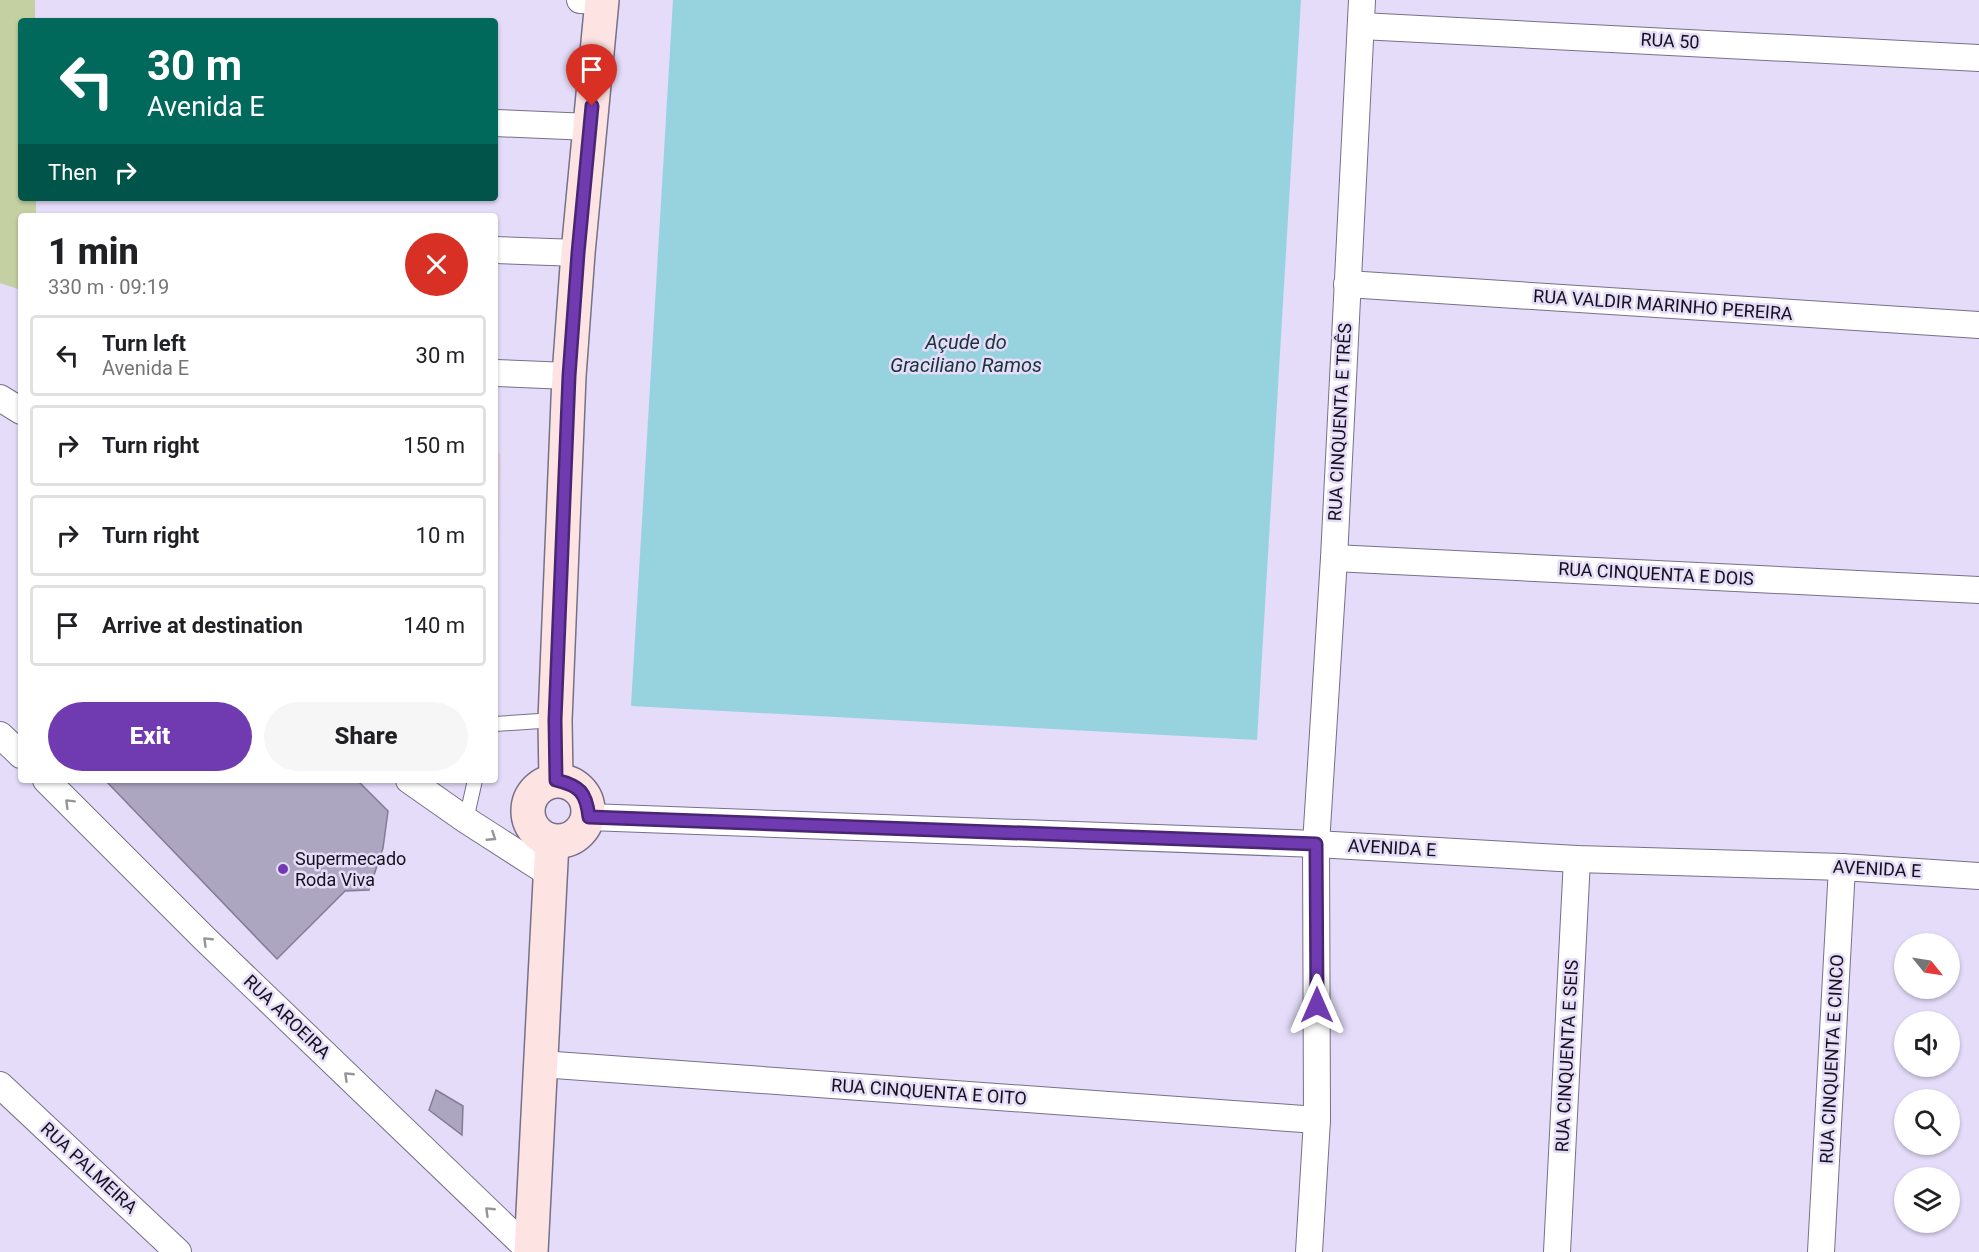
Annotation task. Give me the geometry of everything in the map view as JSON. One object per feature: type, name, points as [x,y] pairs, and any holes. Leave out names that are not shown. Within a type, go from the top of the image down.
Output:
[{"type":"street","points":[[556,780],[555,720],[569,376],[590,127],[595,0]]},
{"type":"street","name":"RUA CINQUENTA E TRÊS","points":[[1309,1252],[1317,1120],[1316,844],[1334,558],[1362,0]]},
{"type":"street","name":"RUA 50","points":[[1361,26],[1979,58]]},
{"type":"street","points":[[498,123],[590,127]]},
{"type":"street","points":[[498,250],[578,253]]},
{"type":"street","name":"RUA VALDIR MARINHO PEREIRA","points":[[1347,284],[1979,325]]},
{"type":"street","points":[[498,373],[569,376]]},
{"type":"street","points":[[0,398],[18,409]]},
{"type":"street","name":"RUA CINQUENTA E DOIS","points":[[1334,558],[1979,590]]},
{"type":"street","points":[[0,735],[18,753]]},
{"type":"street","points":[[556,780],[574,784],[586,798],[589,817],[582,832],[568,841],[552,842],[536,834],[527,818],[529,801],[539,786],[556,780]]},
{"type":"street","name":"RUA AROEIRA","points":[[49,783],[205,939],[531,1252]]},
{"type":"street","points":[[413,783],[550,874]]},
{"type":"street","name":"AVENIDA E","points":[[589,817],[1316,844],[1577,859],[1842,867],[1979,876]]},
{"type":"street","points":[[531,1252],[552,842]]},
{"type":"street","name":"RUA CINQUENTA E SEIS","points":[[1557,1252],[1577,859]]},
{"type":"street","name":"RUA CINQUENTA E CINCO","points":[[1821,1252],[1842,867]]},
{"type":"street","name":"RUA CINQUENTA E OITO","points":[[541,1064],[1317,1120]]},
{"type":"street","name":"RUA PALMEIRA","points":[[0,1085],[178,1252]]},
{"type":"lane","points":[[498,724],[555,720]]},
{"type":"lane","points":[[466,820],[474,783]]},
{"type":"shaded area","points":[[0,0],[35,0],[35,18],[18,18],[18,201],[36,201],[36,213],[18,213],[18,289],[0,283]]},
{"type":"shaded area","points":[[498,454],[501,454],[498,564]]},
{"type":"water","name":"Açude do Graciliano Ramos","points":[[673,0],[1301,0],[1257,740],[631,706]]},
{"type":"building","name":"Supermecado Roda Viva","points":[[108,783],[360,783],[388,811],[383,848],[369,890],[345,891],[277,959]]},
{"type":"building","points":[[436,1090],[463,1106],[462,1135],[429,1110]]},
{"type":"place","name":"Supermecado Roda Viva","points":[[283,869]]},
{"type":"route","points":[[592,106],[569,376],[555,720],[556,780],[574,784],[586,798],[589,817],[1316,844],[1317,1005]]}]
